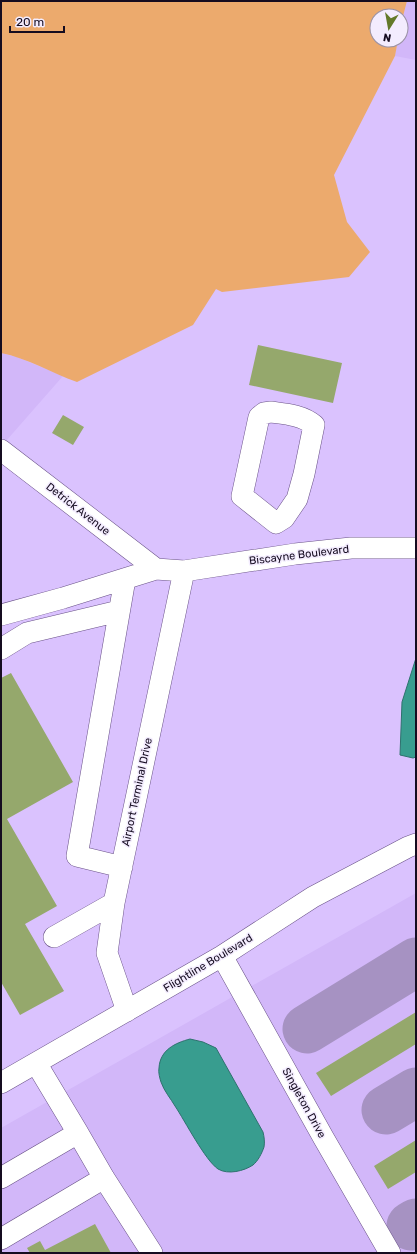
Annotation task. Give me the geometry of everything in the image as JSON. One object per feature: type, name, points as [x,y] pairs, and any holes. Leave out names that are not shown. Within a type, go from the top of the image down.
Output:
[{"type":"street","points":[[276,523],[284,518],[297,499],[314,425],[307,419],[291,414],[271,412],[264,413],[259,417],[242,496],[276,523],[277,557]]},
{"type":"street","name":"Detrick Avenue","points":[[1,450],[156,569]]},
{"type":"street","name":"Biscayne Boulevard","points":[[156,569],[184,571],[351,548],[416,548]]},
{"type":"street","points":[[1,615],[156,569]]},
{"type":"street","name":"Airport Terminal Drive","points":[[127,1011],[107,953],[114,903],[184,571]]},
{"type":"street","points":[[122,867],[77,856],[125,579]]},
{"type":"street","points":[[1,649],[27,633],[119,611]]},
{"type":"street","name":"Flightline Boulevard","points":[[1,1083],[222,956],[313,897],[416,844]]},
{"type":"street","points":[[54,937],[114,903]]},
{"type":"street","name":"Singleton Drive","points":[[222,956],[388,1252]]},
{"type":"street","points":[[36,1063],[104,1178],[152,1253]]},
{"type":"street","points":[[1,1178],[78,1133]]},
{"type":"street","points":[[1,1239],[104,1178]]},
{"type":"shaded area","points":[[1,1],[407,1],[405,8],[369,8],[369,48],[396,48],[395,56],[334,175],[347,222],[370,252],[349,277],[222,292],[216,289],[193,325],[77,382],[30,362],[1,353]]},
{"type":"shaded area","points":[[407,1],[416,1],[416,60],[395,56],[396,48],[409,48],[409,8],[405,8]]},
{"type":"shaded area","points":[[1,353],[17,357],[63,376],[6,441],[1,437]]},
{"type":"shaded area","points":[[416,658],[416,757],[413,758],[400,755],[402,702]]},
{"type":"shaded area","points":[[416,893],[416,1253],[1,1253],[1,1128]]},
{"type":"shaded area","points":[[190,1039],[203,1042],[216,1048],[263,1132],[264,1145],[261,1154],[253,1165],[245,1169],[236,1172],[226,1172],[218,1169],[213,1164],[201,1149],[162,1085],[159,1071],[162,1056],[169,1048]]},
{"type":"building","points":[[258,345],[342,363],[333,403],[249,385]]},
{"type":"building","points":[[63,415],[84,427],[73,445],[52,433]]},
{"type":"building","points":[[11,673],[73,782],[7,819],[57,906],[25,924],[64,991],[20,1015],[1,982],[1,678]]},
{"type":"building","points":[[416,1012],[416,1044],[331,1096],[316,1073]]},
{"type":"building","points":[[416,1140],[416,1172],[388,1189],[374,1166]]},
{"type":"building","points":[[95,1224],[111,1253],[30,1253],[27,1248],[40,1241],[45,1250]]},
{"type":"taxiway","points":[[307,1029],[416,962]]},
{"type":"taxiway","points":[[386,1110],[416,1092]]},
{"type":"taxiway","points":[[411,1226],[416,1223]]}]
